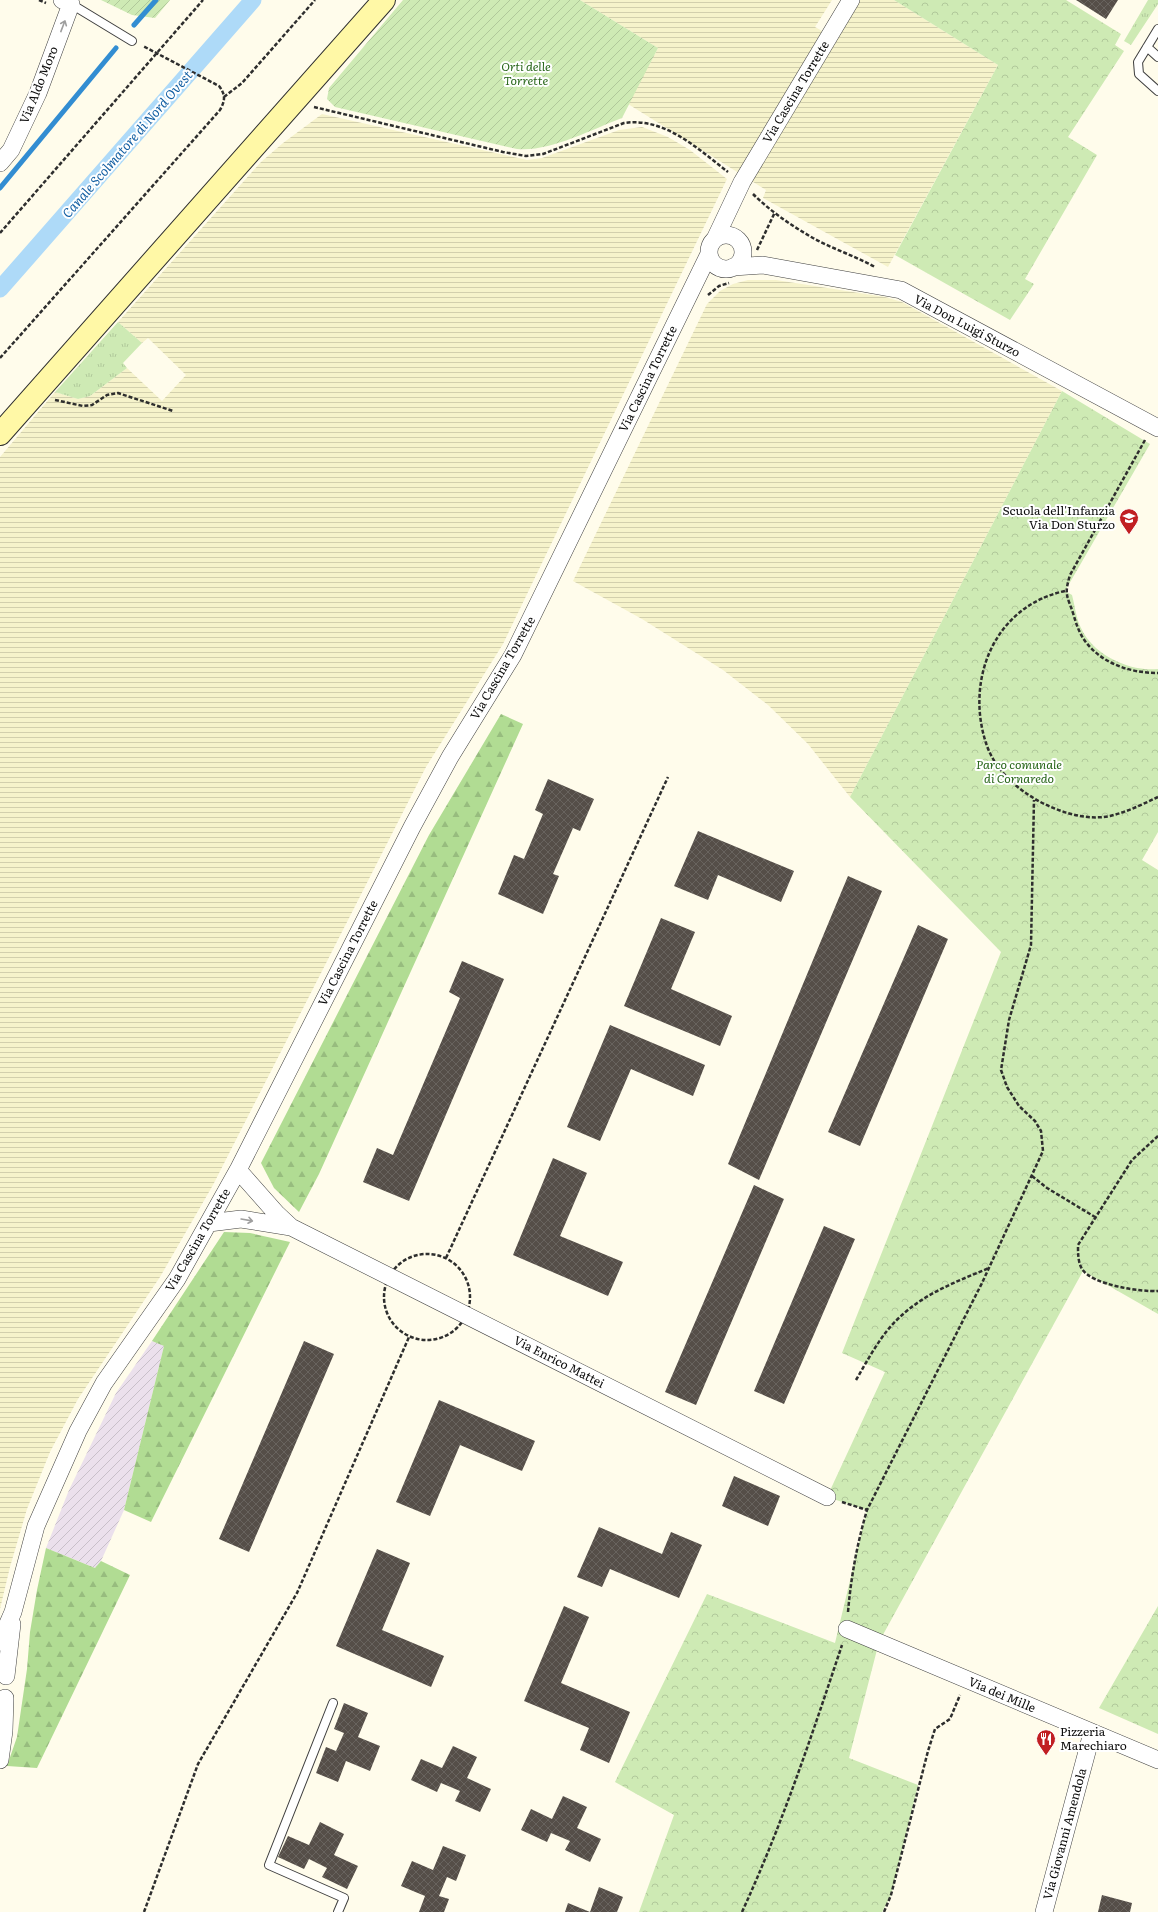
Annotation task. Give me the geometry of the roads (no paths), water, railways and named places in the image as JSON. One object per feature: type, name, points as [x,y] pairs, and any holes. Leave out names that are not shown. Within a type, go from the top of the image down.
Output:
[{"type":"main road","points":[[0,434],[283,116],[384,0]]},
{"type":"street","name":"Via Cascina Torrette","points":[[0,1749],[4,1731],[2,1701],[9,1687],[3,1672],[13,1612],[36,1526],[78,1431],[104,1383],[177,1279],[238,1170],[415,821],[450,757],[514,655],[690,293],[742,182],[851,0]]},
{"type":"street","name":"Via Aldo Moro","points":[[0,163],[11,150],[38,93],[67,2]]},
{"type":"street","points":[[730,206],[739,243],[741,259],[728,268],[713,263],[712,247],[725,236],[739,243],[762,265]]},
{"type":"street","name":"Via Don Luigi Sturzo","points":[[728,268],[762,265],[901,290],[1156,427]]},
{"type":"street","name":"Via Cascina Torrette","points":[[690,293],[728,268]]},
{"type":"street","name":"Via Enrico Mattei","points":[[238,1170],[266,1203],[291,1227],[827,1497]]},
{"type":"street","name":"Via Enrico Mattei","points":[[209,1223],[240,1219],[291,1227]]},
{"type":"street","name":"Via Cascina Torrette","points":[[0,1642],[13,1612]]},
{"type":"street","name":"Via dei Mille","points":[[847,1629],[1158,1760]]},
{"type":"street","name":"Via Giovanni Amendola","points":[[1044,1912],[1092,1733]]},
{"type":"lane","points":[[67,2],[132,41]]},
{"type":"lane","points":[[1158,29],[1138,62],[1139,74],[1158,91]]},
{"type":"lane","points":[[1147,47],[1158,57]]},
{"type":"lane","points":[[333,1703],[269,1865],[344,1898],[338,1912]]},
{"type":"waterway","points":[[134,25],[156,0]]},
{"type":"waterway","name":"Canale Scolmatore di Nord Ovest","points":[[0,289],[253,0]]},
{"type":"waterway","points":[[0,188],[116,48]]},
{"type":"place","name":"Scuola dell'Infanzia Via Don Sturzo","points":[[1129,535]]},
{"type":"place","name":"Pizzeria Marechiaro","points":[[1046,1756]]},
{"type":"park label","name":"Orti delle Torrette","points":[[526,74]]},
{"type":"park label","name":"Parco comunale di Cornaredo","points":[[1019,772]]}]
